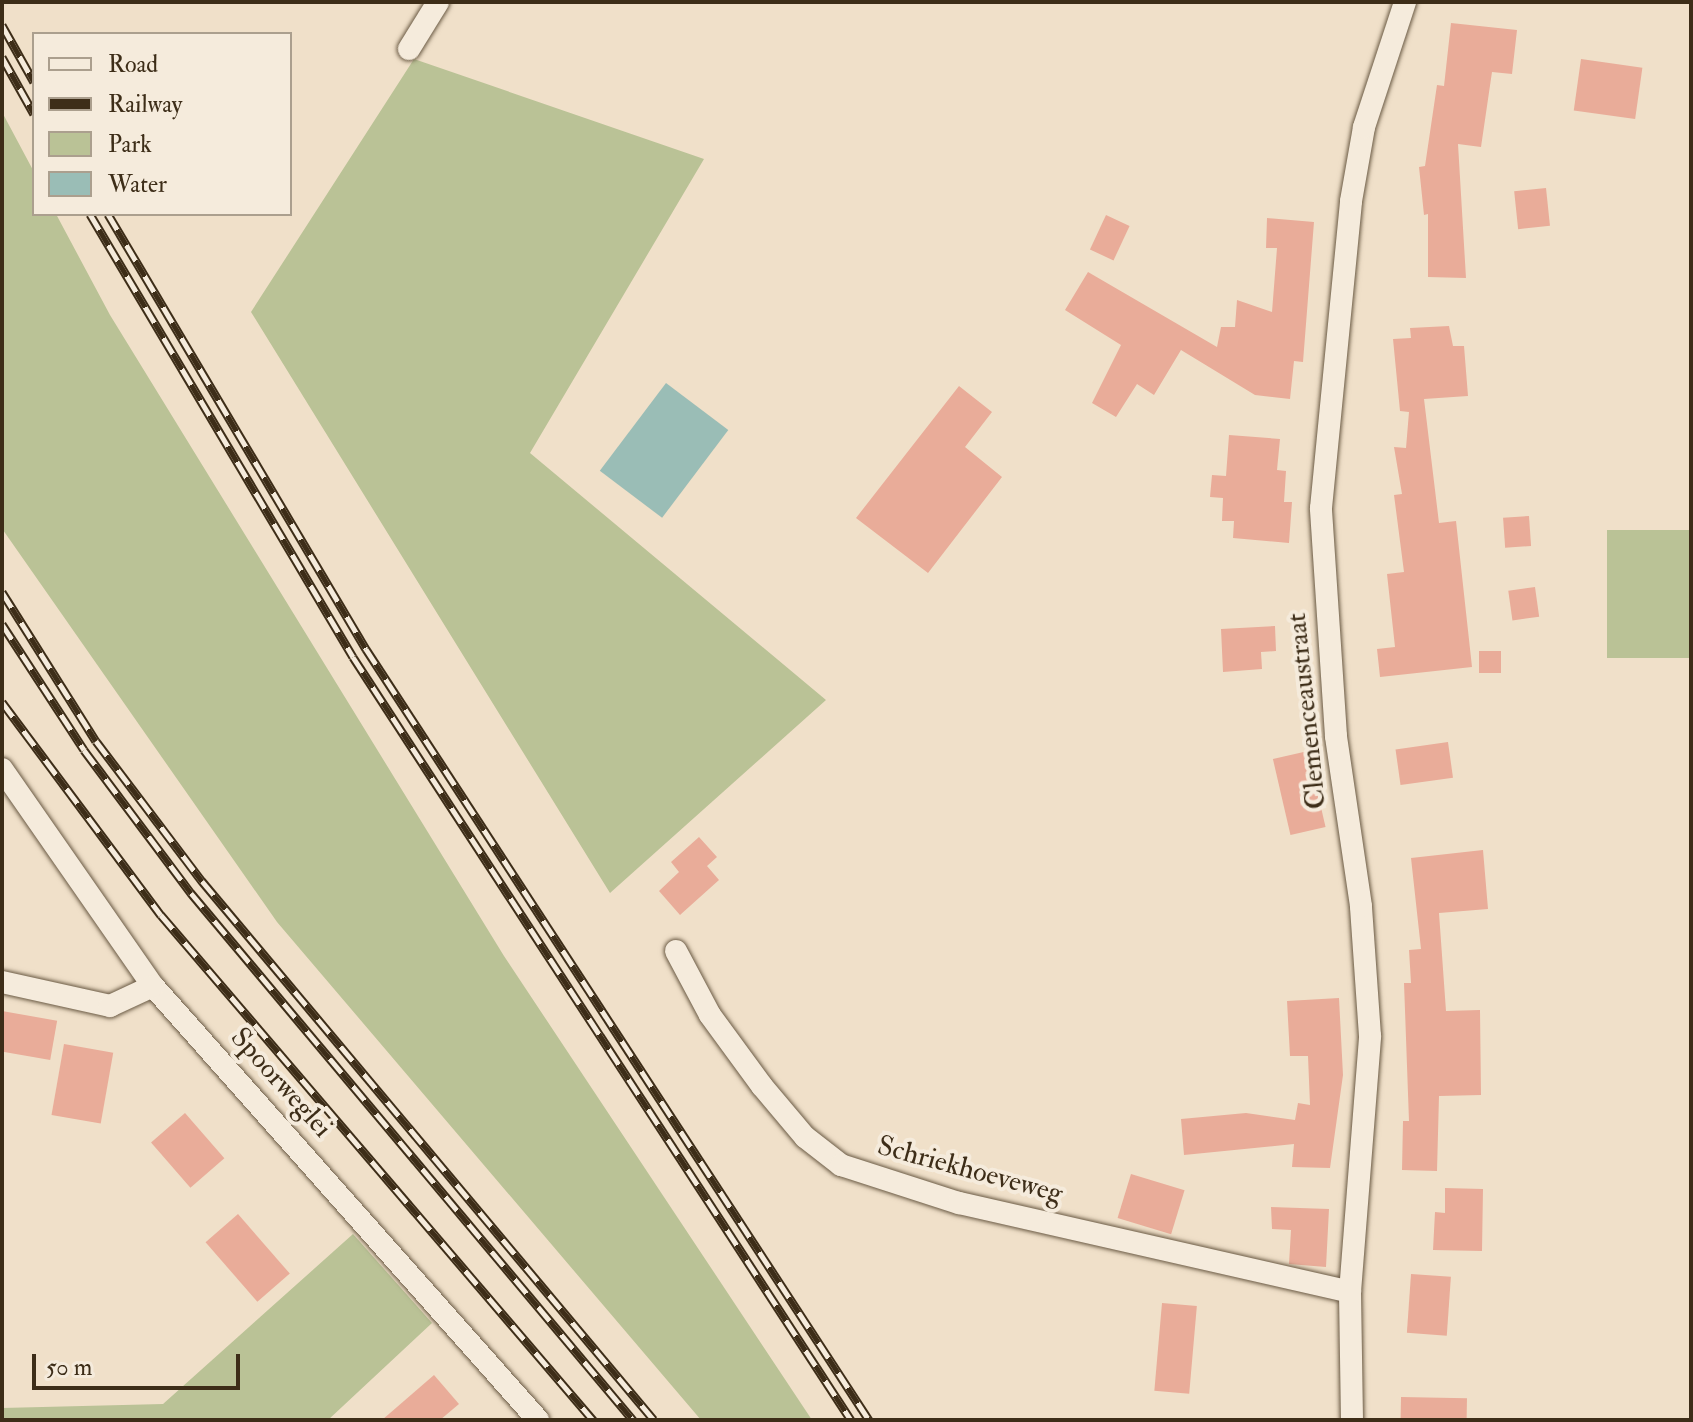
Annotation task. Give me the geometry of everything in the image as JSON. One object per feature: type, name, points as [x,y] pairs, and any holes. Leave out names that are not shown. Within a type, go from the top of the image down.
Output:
[{"type":"street","points":[[409,49],[438,2]]},
{"type":"street","name":"Clemenceaustraat","points":[[1352,1420],[1350,1292],[1370,1036],[1361,906],[1336,736],[1321,508],[1351,201],[1364,127],[1405,2]]},
{"type":"street","name":"Spoorweglei","points":[[2,769],[153,986],[538,1420]]},
{"type":"street","name":"Schriekhoeveweg","points":[[676,951],[703,1004],[762,1086],[805,1137],[841,1165],[959,1203],[1350,1292]]},
{"type":"street","points":[[2,982],[110,1006],[153,986]]},
{"type":"green space","points":[[414,59],[704,159],[530,453],[826,700],[610,893],[251,312]]},
{"type":"green space","points":[[2,112],[32,168],[32,216],[57,216],[110,315],[504,956],[812,1420],[701,1420],[277,922],[3,530]]},
{"type":"green space","points":[[1607,530],[1691,530],[1691,658],[1607,658]]},
{"type":"green space","points":[[353,1234],[432,1323],[328,1420],[2,1420],[2,1408],[163,1404]]},
{"type":"water","points":[[666,383],[728,430],[662,518],[600,471]]},
{"type":"building","points":[[1451,23],[1517,30],[1512,74],[1492,72],[1481,147],[1458,144],[1466,278],[1428,277],[1428,214],[1424,215],[1419,167],[1425,166],[1437,85],[1444,86]]},
{"type":"building","points":[[1581,59],[1642,68],[1635,119],[1574,110]]},
{"type":"building","points":[[1546,188],[1550,226],[1518,229],[1514,191]]},
{"type":"building","points":[[1106,215],[1130,226],[1114,260],[1090,249]]},
{"type":"building","points":[[1267,218],[1314,222],[1303,362],[1294,361],[1290,399],[1255,395],[1181,350],[1154,395],[1137,384],[1116,417],[1092,403],[1121,345],[1065,310],[1088,272],[1217,347],[1221,327],[1235,327],[1237,300],[1272,312],[1277,248],[1266,248]]},
{"type":"building","points":[[1449,326],[1453,346],[1464,346],[1468,396],[1424,399],[1439,523],[1456,521],[1472,667],[1380,677],[1377,649],[1395,647],[1387,574],[1404,572],[1394,495],[1402,494],[1394,447],[1406,448],[1409,412],[1400,411],[1393,339],[1411,338],[1410,328]]},
{"type":"building","points":[[959,386],[992,412],[965,447],[1002,477],[928,573],[856,518]]},
{"type":"building","points":[[1229,435],[1280,439],[1277,470],[1286,471],[1284,502],[1292,502],[1289,543],[1233,538],[1234,521],[1222,521],[1223,498],[1210,497],[1212,475],[1226,476]]},
{"type":"building","points":[[1529,516],[1531,546],[1505,548],[1503,518]]},
{"type":"building","points":[[1535,587],[1539,617],[1512,620],[1508,591]]},
{"type":"building","points":[[1275,626],[1276,651],[1261,652],[1262,669],[1223,672],[1221,629]]},
{"type":"building","points":[[1479,651],[1501,651],[1501,673],[1479,673]]},
{"type":"building","points":[[1448,742],[1453,778],[1401,785],[1396,749]]},
{"type":"building","points":[[1308,751],[1326,827],[1290,835],[1273,759]]},
{"type":"building","points":[[699,837],[717,857],[707,866],[719,880],[680,915],[659,891],[679,872],[671,862]]},
{"type":"building","points":[[1483,850],[1488,909],[1439,913],[1446,1011],[1480,1010],[1481,1095],[1439,1096],[1437,1171],[1402,1170],[1403,1121],[1409,1121],[1404,983],[1411,983],[1409,950],[1421,949],[1411,858]]},
{"type":"building","points":[[1339,998],[1343,1075],[1330,1168],[1292,1167],[1294,1144],[1184,1155],[1181,1119],[1246,1113],[1295,1120],[1298,1103],[1310,1105],[1308,1056],[1290,1056],[1287,1001]]},
{"type":"building","points":[[2,1011],[57,1021],[50,1060],[2,1052]]},
{"type":"building","points":[[64,1044],[113,1053],[101,1124],[51,1115]]},
{"type":"building","points":[[185,1113],[224,1158],[190,1188],[151,1143]]},
{"type":"building","points":[[1131,1174],[1185,1190],[1171,1234],[1118,1218]]},
{"type":"building","points":[[1445,1188],[1483,1189],[1482,1251],[1433,1250],[1435,1212],[1445,1213]]},
{"type":"building","points":[[1271,1207],[1329,1209],[1326,1267],[1289,1264],[1291,1230],[1272,1229]]},
{"type":"building","points":[[238,1214],[290,1274],[257,1302],[206,1242]]},
{"type":"building","points":[[1411,1274],[1451,1277],[1447,1336],[1407,1333]]},
{"type":"building","points":[[1162,1303],[1197,1306],[1189,1394],[1154,1391]]},
{"type":"building","points":[[434,1375],[459,1404],[440,1420],[382,1420]]},
{"type":"building","points":[[1401,1397],[1467,1398],[1467,1420],[1401,1420]]},
{"type":"railway","points":[[2,25],[32,78]]},
{"type":"railway","points":[[2,57],[32,110]]},
{"type":"railway","points":[[91,216],[353,657],[851,1420]]},
{"type":"railway","points":[[109,216],[366,649],[869,1420]]},
{"type":"railway","points":[[2,592],[96,741],[202,881],[654,1420]]},
{"type":"railway","points":[[2,624],[84,750],[191,893],[633,1420]]},
{"type":"railway","points":[[2,702],[161,915],[593,1420]]}]
